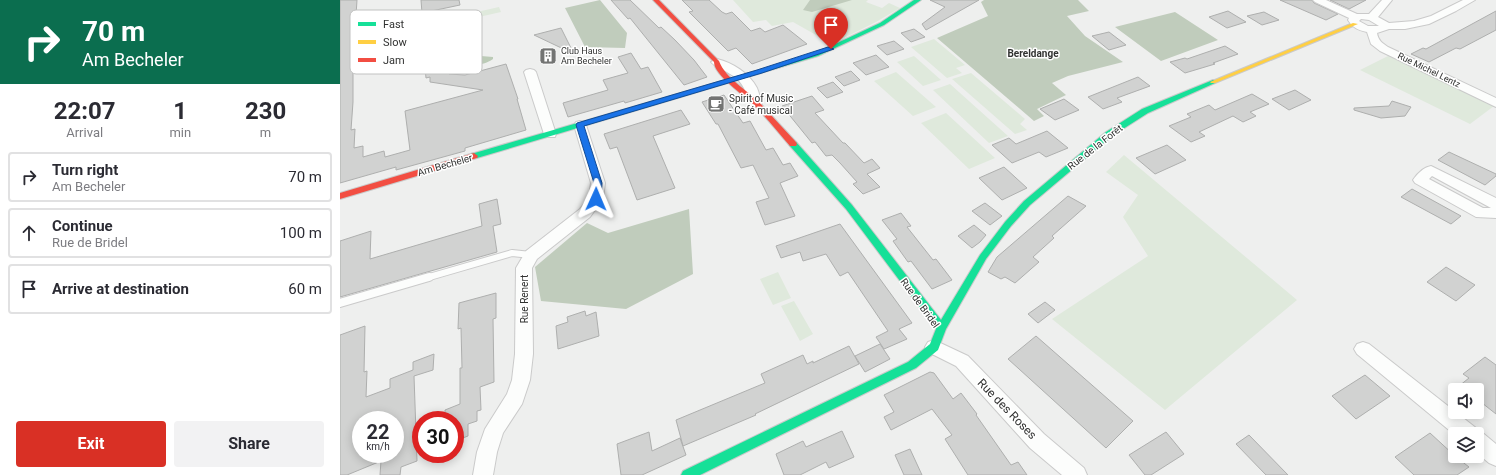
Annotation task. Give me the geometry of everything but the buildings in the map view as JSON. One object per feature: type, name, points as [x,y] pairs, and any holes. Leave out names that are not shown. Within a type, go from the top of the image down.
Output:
[{"type":"street","name":"Rue de Bridel","points":[[656,0],[717,62],[717,66],[730,81],[756,103],[849,207],[941,328],[934,347]]},
{"type":"street","points":[[717,62],[724,64],[742,77],[816,55],[845,43],[892,19],[918,0]]},
{"type":"street","points":[[1318,0],[1372,30],[1384,28],[1384,25]]},
{"type":"street","points":[[1372,17],[1387,0]]},
{"type":"street","points":[[1355,20],[1372,17],[1384,25],[1410,25],[1436,18],[1470,0]]},
{"type":"street","name":"Rue de la Forêt","points":[[941,328],[983,257],[1008,224],[1027,203],[1109,134],[1145,111],[1355,20]]},
{"type":"street","name":"Rue Michel Lentz","points":[[1372,30],[1372,38],[1374,42],[1384,49],[1496,103]]},
{"type":"street","points":[[530,72],[550,134]]},
{"type":"street","name":"Rue de Bridel","points":[[742,77],[751,88],[756,103]]},
{"type":"street","name":"Am Becheler","points":[[340,196],[742,77]]},
{"type":"street","points":[[531,255],[585,213],[596,199],[598,183],[580,125]]},
{"type":"street","points":[[1496,204],[1432,170],[1420,180],[1481,212],[1496,213]]},
{"type":"street","name":"Rue Renert","points":[[483,475],[487,452],[495,429],[515,398],[521,380],[524,354],[524,268],[531,255]]},
{"type":"street","points":[[687,475],[912,365],[934,347]]},
{"type":"street","name":"Rue des Roses","points":[[934,347],[962,361],[1037,441],[1077,475]]},
{"type":"street","points":[[1363,350],[1460,427]]},
{"type":"street","points":[[1484,446],[1496,456]]},
{"type":"lane","points":[[340,303],[512,252],[531,255]]},
{"type":"shaded area","points":[[600,0],[627,33],[625,48],[585,47],[565,8]]},
{"type":"shaded area","points":[[733,0],[868,0],[866,2],[882,8],[889,3],[900,8],[832,44],[793,22],[772,26],[766,20],[753,22]]},
{"type":"shaded area","points":[[810,0],[852,0],[812,12],[803,10]]},
{"type":"shaded area","points":[[984,0],[1078,0],[1089,11],[1067,16],[1085,36],[1123,62],[1068,76],[1052,83],[1066,95],[1037,109],[1044,116],[1034,121],[937,38],[988,16],[981,2]]},
{"type":"shaded area","points":[[499,7],[501,12],[482,16],[482,11]]},
{"type":"shaded area","points":[[1175,12],[1218,40],[1161,61],[1115,27]]},
{"type":"shaded area","points":[[934,39],[965,65],[956,68],[962,73],[947,78],[911,47]]},
{"type":"shaded area","points":[[482,56],[493,57],[493,59],[489,62],[482,64]]},
{"type":"shaded area","points":[[914,56],[941,80],[923,86],[897,62]]},
{"type":"shaded area","points":[[1388,56],[1494,106],[1470,124],[1360,70]]},
{"type":"shaded area","points":[[896,72],[936,107],[913,116],[874,81]]},
{"type":"shaded area","points":[[971,73],[1025,119],[1020,124],[1027,130],[1015,134],[952,79]]},
{"type":"shaded area","points":[[950,84],[1008,136],[989,143],[933,90]]},
{"type":"shaded area","points":[[946,113],[995,158],[969,169],[921,123]]},
{"type":"shaded area","points":[[1124,155],[1297,300],[1165,410],[1052,319],[1148,256],[1123,217],[1138,195],[1106,172]]},
{"type":"shaded area","points":[[689,209],[693,274],[626,309],[541,301],[535,267],[587,223],[608,233]]},
{"type":"shaded area","points":[[778,272],[791,298],[773,305],[760,279]]},
{"type":"shaded area","points":[[794,301],[813,334],[800,341],[781,306]]},
{"type":"traffic: fast","points":[[474,156],[816,55],[882,24],[918,0]]},
{"type":"traffic: fast","points":[[941,328],[983,257],[1008,224],[1027,203],[1109,134],[1145,111],[1213,82]]},
{"type":"traffic: fast","points":[[687,475],[912,365],[934,347],[941,328],[849,207],[793,144]]},
{"type":"traffic: slow","points":[[1213,82],[1355,24]]},
{"type":"traffic: jam","points":[[656,0],[717,62],[717,66],[730,81],[756,103],[793,144]]},
{"type":"traffic: jam","points":[[340,196],[474,156]]},
{"type":"place","name":"Club Haus Am Becheler","points":[[548,56]]},
{"type":"place","name":"Spirit of Music - Café musical","points":[[716,104]]},
{"type":"district","name":"Bereldange","points":[[1033,53]]},
{"type":"route","points":[[596,199],[598,183],[580,125],[760,72],[831,49]]}]
